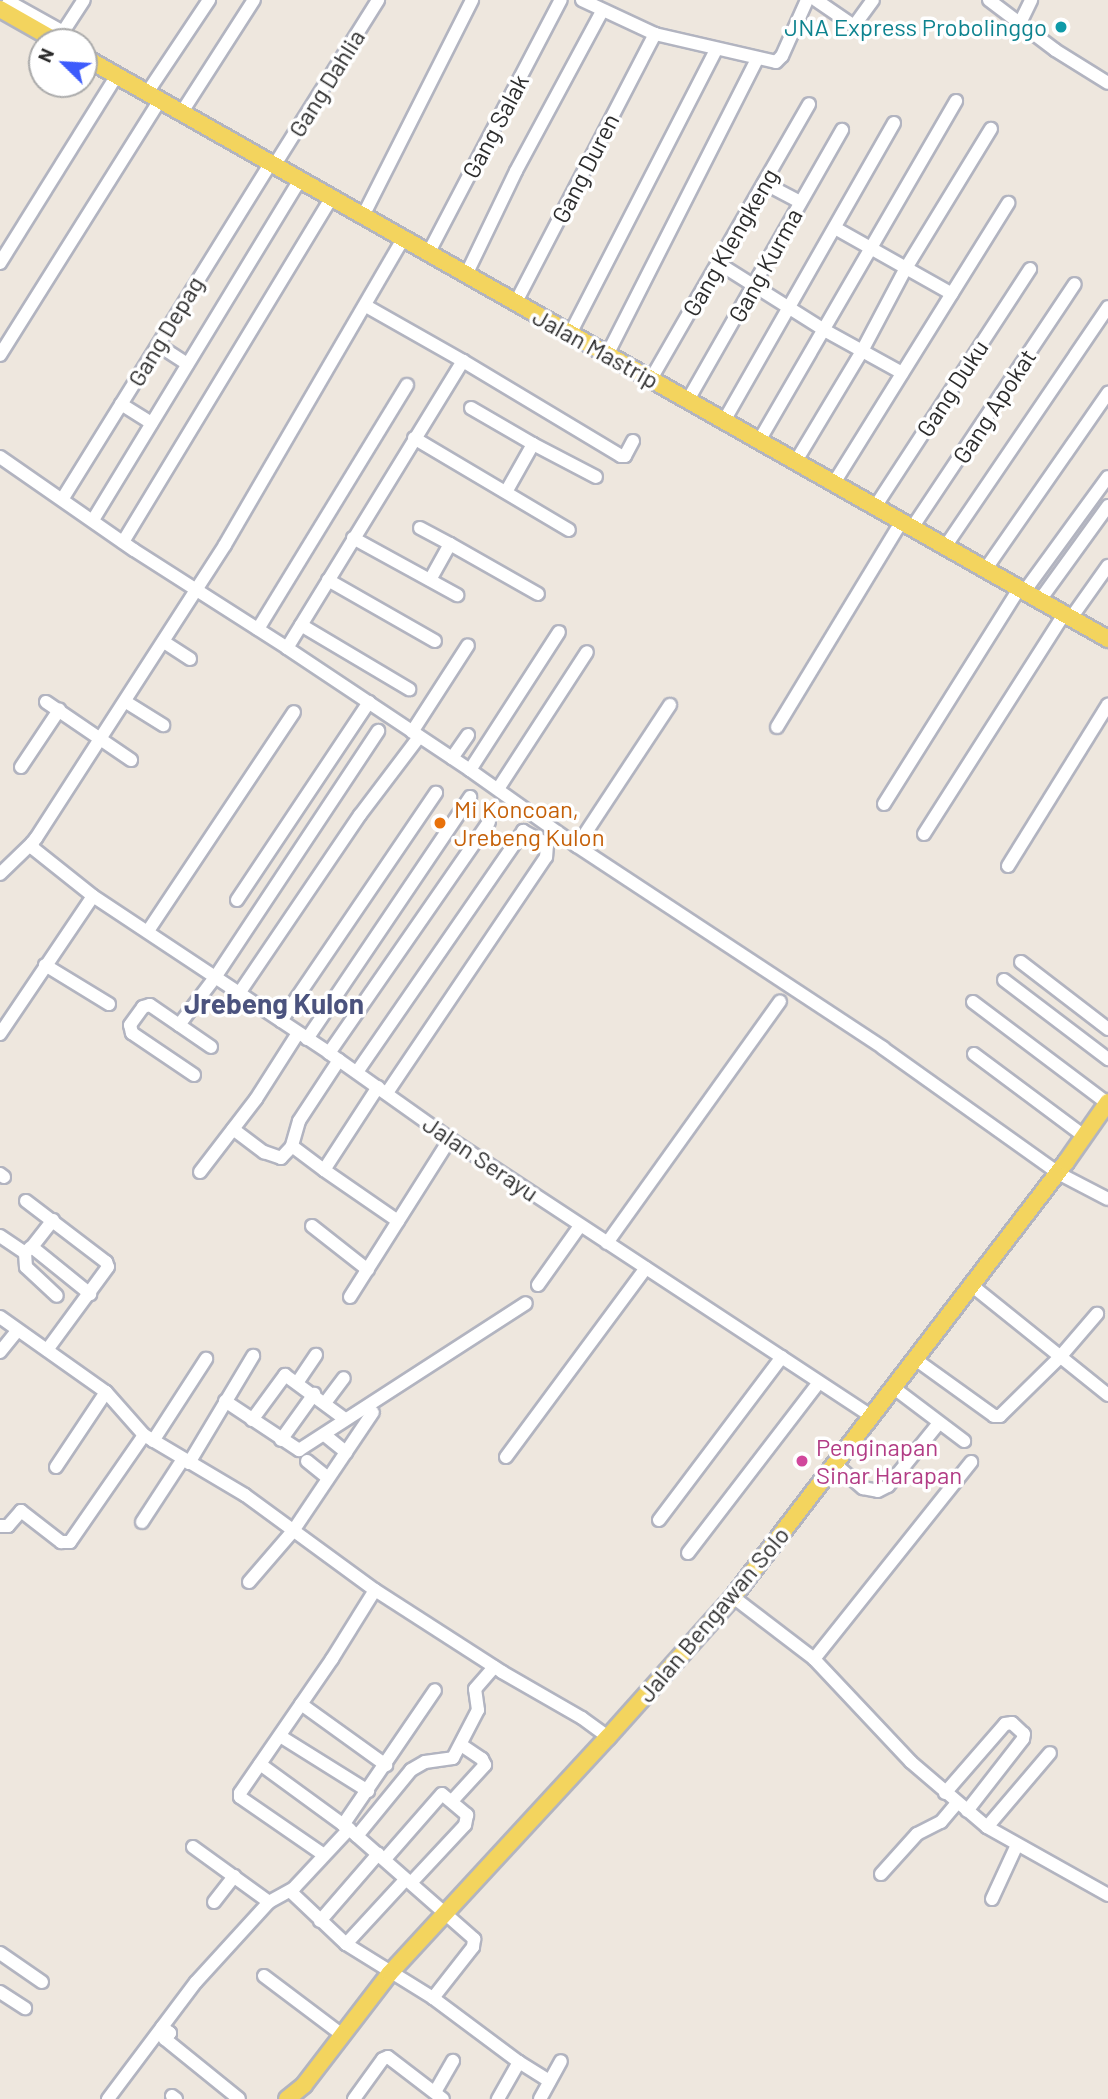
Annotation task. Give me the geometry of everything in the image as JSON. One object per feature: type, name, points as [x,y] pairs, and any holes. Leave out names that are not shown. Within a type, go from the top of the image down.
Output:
[{"type":"main road","points":[[2,10],[38,28]]},
{"type":"main road","name":"Jalan Mastrip","points":[[98,65],[1108,639]]},
{"type":"main road","name":"Jalan Bengawan Solo","points":[[290,2099],[390,1973],[733,1597],[894,1388],[970,1284],[1058,1173],[1107,1102]]},
{"type":"street","points":[[67,28],[84,0]]},
{"type":"street","points":[[0,355],[209,0]]},
{"type":"street","points":[[182,112],[254,0]]},
{"type":"street","name":"Gang Dahlia","points":[[272,165],[378,0]]},
{"type":"street","points":[[363,216],[472,0]]},
{"type":"street","name":"Gang Salak","points":[[429,252],[561,0]]},
{"type":"street","points":[[582,0],[655,34],[716,50],[779,60],[807,0]]},
{"type":"street","points":[[816,0],[854,26],[873,0]]},
{"type":"street","points":[[989,0],[1019,25],[1108,83]]},
{"type":"street","points":[[1019,25],[1031,0]]},
{"type":"street","points":[[467,275],[516,171],[602,11]]},
{"type":"street","name":"Gang Duren","points":[[516,302],[655,34]]},
{"type":"street","points":[[570,334],[716,50]]},
{"type":"street","points":[[607,355],[758,58]]},
{"type":"street","points":[[0,263],[117,75]]},
{"type":"street","points":[[759,441],[826,331],[956,101]]},
{"type":"street","name":"Gang Klengkeng","points":[[651,379],[809,104]]},
{"type":"street","points":[[724,421],[894,123]]},
{"type":"street","name":"Gang Kurma","points":[[688,400],[842,130]]},
{"type":"street","points":[[796,461],[862,351],[906,268],[991,130]]},
{"type":"street","name":"Gang Depag","points":[[63,498],[272,165]]},
{"type":"street","points":[[93,520],[299,181]]},
{"type":"street","points":[[764,183],[800,202]]},
{"type":"street","points":[[123,542],[331,198]]},
{"type":"street","points":[[834,483],[1008,203]]},
{"type":"street","points":[[835,228],[952,294]]},
{"type":"street","points":[[0,874],[32,844],[195,595],[403,239]]},
{"type":"street","points":[[718,263],[826,331],[902,373]]},
{"type":"street","name":"Gang Duku","points":[[875,508],[1030,269]]},
{"type":"street","name":"Gang Apokat","points":[[777,727],[906,525],[1075,284]]},
{"type":"street","points":[[366,306],[622,457],[634,440]]},
{"type":"street","points":[[945,547],[1108,307]]},
{"type":"street","points":[[158,345],[187,364]]},
{"type":"street","points":[[287,648],[463,361]]},
{"type":"street","points":[[258,629],[407,385]]},
{"type":"street","points":[[985,570],[1108,394]]},
{"type":"street","points":[[121,404],[151,423]]},
{"type":"street","points":[[471,408],[596,477]]},
{"type":"street","points":[[414,438],[569,530]]},
{"type":"street","points":[[506,492],[533,444]]},
{"type":"street","points":[[0,457],[63,498],[195,595],[287,648],[366,707],[414,739],[452,758],[577,846],[887,1050],[1058,1173],[1105,1195]]},
{"type":"street","points":[[884,804],[1022,590],[1108,477]]},
{"type":"street","points":[[1040,600],[1108,506]]},
{"type":"street","points":[[420,528],[538,594]]},
{"type":"street","points":[[353,538],[457,595]]},
{"type":"street","points":[[430,580],[450,544]]},
{"type":"street","points":[[924,834],[1068,616],[1108,566]]},
{"type":"street","points":[[328,580],[435,641]]},
{"type":"street","points":[[301,625],[409,689]]},
{"type":"street","points":[[470,770],[559,632]]},
{"type":"street","points":[[164,642],[190,659]]},
{"type":"street","points":[[240,992],[414,739],[468,645]]},
{"type":"street","points":[[498,789],[587,652]]},
{"type":"street","points":[[46,702],[131,760]]},
{"type":"street","points":[[126,702],[163,725]]},
{"type":"street","points":[[577,846],[670,705]]},
{"type":"street","points":[[1008,866],[1108,705]]},
{"type":"street","points":[[237,900],[366,707]]},
{"type":"street","points":[[21,767],[59,710]]},
{"type":"street","points":[[148,931],[294,712]]},
{"type":"street","points":[[179,1025],[216,976],[378,732]]},
{"type":"street","points":[[452,758],[468,734]]},
{"type":"street","points":[[281,1021],[436,793]]},
{"type":"street","points":[[200,1172],[302,1036],[470,797]]},
{"type":"street","points":[[233,1129],[264,1152],[281,1158],[292,1146],[299,1121],[334,1056],[489,822]]},
{"type":"street","points":[[324,1170],[546,857],[547,844],[523,831],[357,1072]]},
{"type":"street","name":"Jalan Serayu","points":[[32,844],[39,853],[93,896],[240,992],[580,1226],[871,1416]]},
{"type":"street","points":[[0,1034],[5,1014],[46,965],[93,896]]},
{"type":"street","points":[[1021,962],[1108,1029]]},
{"type":"street","points":[[46,965],[109,1004]]},
{"type":"street","points":[[1004,980],[1108,1059]]},
{"type":"street","points":[[607,1243],[780,1001]]},
{"type":"street","points":[[973,1002],[1107,1102]]},
{"type":"street","points":[[194,1075],[132,1033],[129,1028],[144,1007],[150,1005],[211,1047]]},
{"type":"street","points":[[974,1054],[1084,1136]]},
{"type":"street","points":[[350,1297],[450,1139]]},
{"type":"street","points":[[292,1146],[398,1221]]},
{"type":"street","points":[[26,1201],[106,1262],[106,1273],[47,1350]]},
{"type":"street","points":[[53,1220],[28,1250],[26,1267],[57,1296]]},
{"type":"street","points":[[312,1226],[368,1269]]},
{"type":"street","points":[[538,1284],[580,1226]]},
{"type":"street","points":[[0,1236],[28,1250],[90,1294]]},
{"type":"street","points":[[506,1457],[646,1268]]},
{"type":"street","points":[[970,1284],[1108,1395]]},
{"type":"street","points":[[225,1401],[299,1450],[526,1303]]},
{"type":"street","points":[[915,1359],[997,1416],[1060,1357],[1097,1314]]},
{"type":"street","points":[[0,1317],[106,1392],[149,1438],[245,1495],[375,1590],[494,1667],[547,1696],[608,1737]]},
{"type":"street","points":[[0,1352],[18,1330]]},
{"type":"street","points":[[297,1383],[316,1355]]},
{"type":"street","points":[[142,1522],[186,1461],[253,1356]]},
{"type":"street","points":[[659,1520],[782,1357]]},
{"type":"street","points":[[0,1526],[8,1526],[21,1511],[61,1542],[70,1542],[206,1359]]},
{"type":"street","points":[[252,1420],[282,1376],[314,1394],[345,1419]]},
{"type":"street","points":[[325,1403],[344,1378]]},
{"type":"street","points":[[688,1553],[819,1382]]},
{"type":"street","points":[[894,1388],[964,1441]]},
{"type":"street","points":[[56,1467],[106,1392]]},
{"type":"street","points":[[281,1440],[314,1394]]},
{"type":"street","points":[[249,1582],[293,1531],[373,1412]]},
{"type":"street","points":[[835,1464],[863,1488],[878,1491],[888,1486],[939,1423]]},
{"type":"street","points":[[327,1436],[346,1452]]},
{"type":"street","points":[[307,1461],[328,1478]]},
{"type":"street","points":[[814,1659],[971,1462]]},
{"type":"street","points":[[324,1855],[240,1797],[240,1793],[302,1704],[375,1590]]},
{"type":"street","points":[[733,1597],[814,1659],[911,1762],[987,1828],[1108,1895]]},
{"type":"street","points":[[108,2099],[197,1982],[269,1902],[290,1891],[411,1770],[425,1762],[448,1761],[461,1745],[478,1710],[475,1689],[494,1667]]},
{"type":"street","points":[[350,1830],[368,1791],[435,1690]]},
{"type":"street","points":[[302,1704],[390,1760],[405,1760],[411,1770]]},
{"type":"street","points":[[881,1874],[917,1835],[962,1807],[1023,1739],[1024,1734],[1012,1723],[1005,1724],[945,1793]]},
{"type":"street","points":[[280,1736],[368,1791]]},
{"type":"street","points":[[452,1801],[485,1765],[482,1759],[461,1745]]},
{"type":"street","points":[[987,1828],[1050,1753]]},
{"type":"street","points":[[260,1764],[350,1830],[474,1939],[474,1944],[433,1998]]},
{"type":"street","points":[[320,1921],[442,1794],[452,1801],[468,1819],[346,1944]]},
{"type":"street","points":[[992,1899],[1017,1845]]},
{"type":"street","points":[[193,1847],[269,1902]]},
{"type":"street","points":[[214,1902],[234,1876]]},
{"type":"street","points":[[290,1891],[346,1944],[433,1998],[519,2062],[550,2081]]},
{"type":"street","points":[[0,1953],[42,1982]]},
{"type":"street","points":[[264,1976],[341,2034]]},
{"type":"street","points":[[0,1992],[25,2008]]},
{"type":"street","points":[[162,2027],[170,2033],[165,2039],[239,2099]]},
{"type":"street","points":[[354,2099],[383,2059],[388,2057],[439,2096],[453,2061]]},
{"type":"street","points":[[540,2099],[561,2061]]},
{"type":"street","points":[[498,2099],[519,2062]]},
{"type":"place","name":"JNA Express Probolinggo","points":[[1061,27]]},
{"type":"place","name":"Mi Koncoan, Jrebeng Kulon","points":[[440,823]]},
{"type":"place","name":"Penginapan Sinar Harapan","points":[[802,1461]]},
{"type":"district","name":"Jrebeng Kulon","points":[[274,1003]]}]
